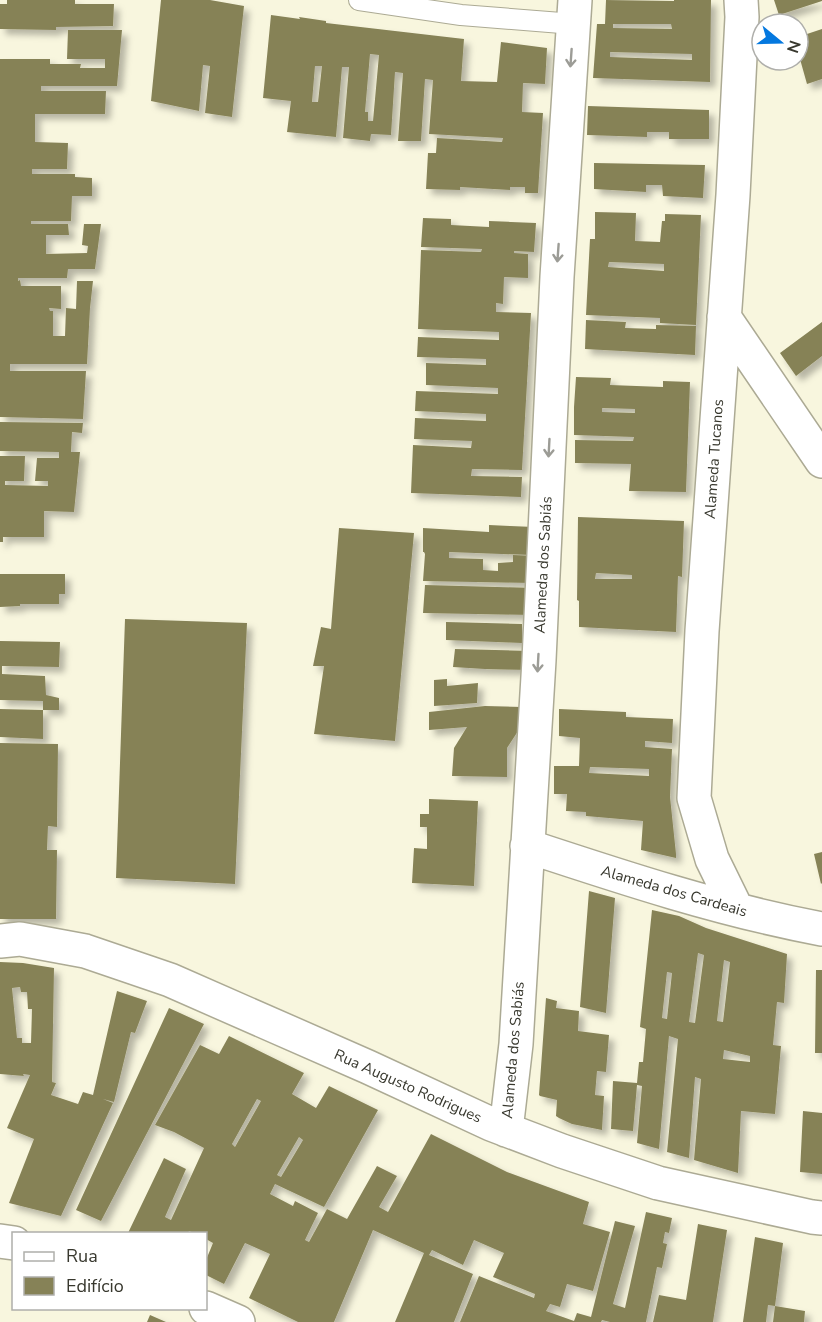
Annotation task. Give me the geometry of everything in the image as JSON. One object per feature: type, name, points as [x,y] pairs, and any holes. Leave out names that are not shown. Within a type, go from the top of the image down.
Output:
[{"type":"street","name":"Alameda Tucanos","points":[[737,910],[712,859],[694,798],[702,631],[733,195],[741,0]]},
{"type":"street","name":"Alameda dos Sabiás","points":[[506,1130],[516,1044],[539,660],[557,277],[574,12]]},
{"type":"street","points":[[724,317],[822,461]]},
{"type":"street","name":"Alameda dos Cardeais","points":[[527,846],[640,883],[737,910],[822,929]]},
{"type":"street","name":"Rua Augusto Rodrigues","points":[[0,940],[20,939],[85,951],[170,980],[506,1130],[562,1151],[658,1183],[822,1218]]},
{"type":"street","points":[[207,1308],[238,1322]]},
{"type":"lane","points":[[359,0],[461,15],[574,12]]},
{"type":"building","points":[[7,0],[75,0],[75,4],[114,4],[113,26],[56,27],[56,30],[0,29],[0,4],[7,4]]},
{"type":"building","points":[[161,0],[210,0],[244,6],[232,117],[205,113],[210,66],[203,65],[199,111],[151,101]]},
{"type":"building","points":[[606,0],[711,0],[710,82],[593,78],[597,24],[605,24]],"holes":[[[613,24],[671,24],[672,29],[613,28]],[[610,52],[692,54],[692,60],[610,57]]]},
{"type":"building","points":[[774,0],[822,0],[788,12],[778,12]]},
{"type":"building","points":[[271,15],[464,39],[461,81],[497,82],[501,42],[547,48],[545,84],[523,83],[522,112],[543,113],[538,193],[525,193],[525,187],[510,187],[510,190],[460,187],[460,190],[426,189],[428,153],[436,153],[437,138],[502,142],[503,138],[429,134],[433,80],[425,79],[421,141],[398,141],[403,73],[395,72],[391,135],[371,134],[370,141],[343,138],[349,67],[342,67],[336,137],[287,132],[291,101],[263,98]],"holes":[[[370,54],[379,55],[373,121],[368,121],[368,112],[365,112]],[[315,66],[322,66],[318,102],[312,102]]]},
{"type":"building","points":[[822,29],[822,79],[807,84],[804,72],[810,72],[810,33]]},
{"type":"building","points":[[68,30],[122,30],[117,86],[41,86],[41,91],[106,91],[105,114],[35,114],[35,142],[68,143],[67,169],[32,169],[32,174],[75,174],[75,177],[92,178],[92,196],[72,196],[71,221],[31,221],[31,224],[68,224],[69,235],[46,235],[46,254],[87,253],[88,246],[82,245],[84,224],[101,224],[95,269],[68,269],[67,278],[18,278],[18,281],[20,280],[21,286],[61,286],[61,309],[49,308],[53,311],[53,336],[65,336],[66,308],[76,309],[77,281],[93,281],[87,364],[10,364],[10,371],[86,371],[83,419],[0,417],[0,59],[50,59],[50,64],[81,64],[80,68],[105,68],[105,59],[67,59]]},
{"type":"building","points":[[588,106],[709,110],[709,139],[669,139],[669,132],[647,132],[647,137],[587,135]]},
{"type":"building","points":[[594,163],[705,165],[703,198],[663,196],[662,185],[646,185],[646,192],[594,189]]},
{"type":"building","points":[[595,212],[636,213],[635,241],[660,242],[665,214],[701,215],[696,325],[660,323],[660,318],[586,315],[590,239],[595,239]],"holes":[[[609,262],[664,264],[664,271],[608,267]]]},
{"type":"building","points":[[423,218],[451,219],[451,225],[489,227],[489,221],[536,223],[534,252],[514,251],[514,253],[528,254],[528,278],[504,277],[503,304],[496,303],[496,312],[531,313],[522,470],[472,469],[471,476],[522,477],[521,497],[411,493],[413,445],[471,448],[472,441],[414,439],[415,418],[486,421],[486,414],[415,411],[416,391],[498,394],[498,388],[426,385],[426,363],[486,365],[486,359],[417,357],[418,337],[499,340],[499,332],[418,329],[421,250],[481,252],[482,249],[421,247]]},
{"type":"building","points":[[586,320],[626,322],[625,328],[656,329],[656,325],[696,326],[695,355],[585,349]]},
{"type":"building","points":[[822,322],[822,356],[796,376],[780,353]]},
{"type":"building","points":[[576,377],[611,378],[610,385],[663,387],[663,381],[690,382],[686,492],[629,491],[631,464],[575,463],[575,440],[633,441],[634,437],[574,435]],"holes":[[[602,408],[635,409],[635,413],[602,412]]]},
{"type":"building","points":[[0,422],[83,423],[82,433],[72,432],[71,452],[80,452],[74,512],[44,511],[44,537],[3,537],[3,542],[0,542],[0,456],[25,456],[24,481],[5,481],[5,485],[48,486],[48,481],[35,481],[37,458],[59,458],[59,452],[0,451]]},
{"type":"building","points":[[578,517],[684,521],[682,577],[678,576],[676,632],[579,627],[579,601],[577,600]],"holes":[[[596,573],[632,575],[632,579],[595,579]]]},
{"type":"building","points":[[489,525],[534,527],[532,555],[449,552],[449,558],[483,559],[483,570],[498,571],[498,563],[513,562],[513,555],[535,556],[533,583],[423,581],[425,554],[423,552],[423,528],[489,532]]},
{"type":"building","points":[[339,528],[414,533],[395,741],[314,734],[324,666],[313,666],[321,627],[331,629]]},
{"type":"building","points":[[0,574],[65,574],[65,594],[59,594],[59,604],[20,604],[20,606],[0,607]]},
{"type":"building","points":[[425,585],[535,588],[534,615],[423,613]]},
{"type":"building","points":[[125,619],[247,623],[235,884],[116,878]]},
{"type":"building","points":[[446,622],[522,624],[522,643],[446,640]]},
{"type":"building","points":[[0,641],[60,642],[59,667],[2,666],[2,674],[45,676],[46,695],[59,698],[59,710],[43,710],[43,701],[0,700]]},
{"type":"building","points":[[455,649],[531,651],[531,670],[453,667]]},
{"type":"building","points":[[447,679],[447,686],[478,683],[477,703],[434,706],[434,680]]},
{"type":"building","points":[[485,706],[522,707],[520,728],[507,748],[507,777],[452,776],[454,748],[467,727],[429,730],[429,712]]},
{"type":"building","points":[[0,709],[43,710],[43,739],[0,737]]},
{"type":"building","points":[[559,709],[626,712],[626,717],[673,719],[672,743],[645,741],[645,747],[672,749],[670,797],[676,858],[641,850],[643,821],[586,816],[586,812],[566,811],[567,794],[554,794],[554,766],[579,766],[580,738],[559,736]],"holes":[[[590,767],[649,769],[649,776],[589,773]]]},
{"type":"building","points":[[0,743],[58,744],[57,827],[48,826],[47,850],[57,850],[56,919],[0,919]]},
{"type":"building","points":[[429,799],[478,801],[474,886],[412,883],[414,848],[427,849],[427,827],[420,827],[420,814],[429,814]]},
{"type":"building","points":[[822,852],[822,883],[821,884],[814,854]]},
{"type":"building","points":[[589,891],[615,898],[606,1013],[580,1007]]},
{"type":"building","points":[[652,910],[679,916],[706,928],[787,954],[784,1003],[777,1002],[773,1045],[781,1046],[775,1114],[741,1111],[738,1173],[694,1160],[701,1079],[695,1077],[689,1158],[667,1152],[678,1039],[669,1036],[659,1149],[637,1143],[642,1086],[637,1085],[633,1131],[611,1129],[613,1081],[637,1083],[639,1062],[643,1062],[646,1029],[640,1027]],"holes":[[[698,953],[704,955],[695,1023],[689,1022]],[[724,960],[730,962],[723,1022],[717,1021]],[[667,972],[672,973],[667,1019],[662,1018]],[[724,1050],[750,1056],[750,1062],[723,1059]]]},
{"type":"building","points":[[0,962],[54,968],[52,1082],[56,1083],[51,1095],[78,1104],[83,1092],[93,1095],[117,991],[147,1001],[135,1033],[131,1032],[114,1102],[103,1099],[113,1103],[61,1216],[9,1203],[34,1139],[7,1128],[30,1075],[0,1074]],"holes":[[[20,987],[21,992],[27,992],[28,1009],[32,1009],[31,1043],[22,1043],[22,1038],[17,1038],[12,988]]]},
{"type":"building","points":[[816,970],[822,970],[822,1053],[815,1053]]},
{"type":"building","points":[[546,998],[557,1001],[556,1008],[579,1011],[578,1031],[609,1035],[606,1072],[597,1071],[595,1095],[604,1096],[602,1130],[572,1124],[559,1118],[556,1116],[557,1100],[539,1095]]},
{"type":"building","points":[[169,1008],[204,1024],[101,1221],[76,1210]]},
{"type":"building","points":[[229,1036],[304,1073],[292,1094],[316,1108],[329,1086],[378,1110],[324,1207],[275,1184],[270,1194],[293,1206],[295,1201],[318,1213],[305,1240],[309,1242],[327,1209],[347,1219],[377,1166],[397,1176],[379,1207],[388,1212],[431,1134],[507,1172],[589,1202],[583,1224],[610,1232],[593,1291],[567,1284],[560,1307],[550,1304],[546,1311],[574,1321],[577,1313],[591,1317],[615,1221],[635,1226],[613,1304],[625,1308],[646,1212],[672,1218],[669,1233],[665,1232],[663,1243],[667,1244],[662,1268],[657,1267],[646,1322],[602,1320],[601,1322],[460,1322],[479,1276],[534,1298],[535,1294],[493,1277],[504,1253],[474,1240],[463,1265],[432,1250],[429,1255],[473,1274],[454,1322],[395,1322],[424,1253],[373,1230],[334,1322],[298,1322],[249,1298],[270,1254],[245,1243],[224,1284],[207,1276],[207,1258],[213,1243],[207,1240],[207,1232],[128,1232],[164,1158],[186,1169],[165,1217],[171,1220],[204,1148],[155,1125],[200,1045],[219,1054]],"holes":[[[257,1099],[261,1101],[235,1147],[232,1144]],[[299,1137],[303,1140],[281,1177],[277,1175]]]},
{"type":"building","points":[[803,1111],[822,1113],[822,1174],[800,1172]]},
{"type":"building","points":[[698,1224],[727,1230],[713,1322],[653,1322],[659,1295],[686,1300]]},
{"type":"building","points":[[755,1237],[783,1243],[775,1306],[768,1305],[766,1322],[743,1322]]},
{"type":"building","points":[[775,1306],[805,1311],[804,1322],[773,1322]]},
{"type":"building","points":[[150,1315],[166,1322],[147,1322]]}]
